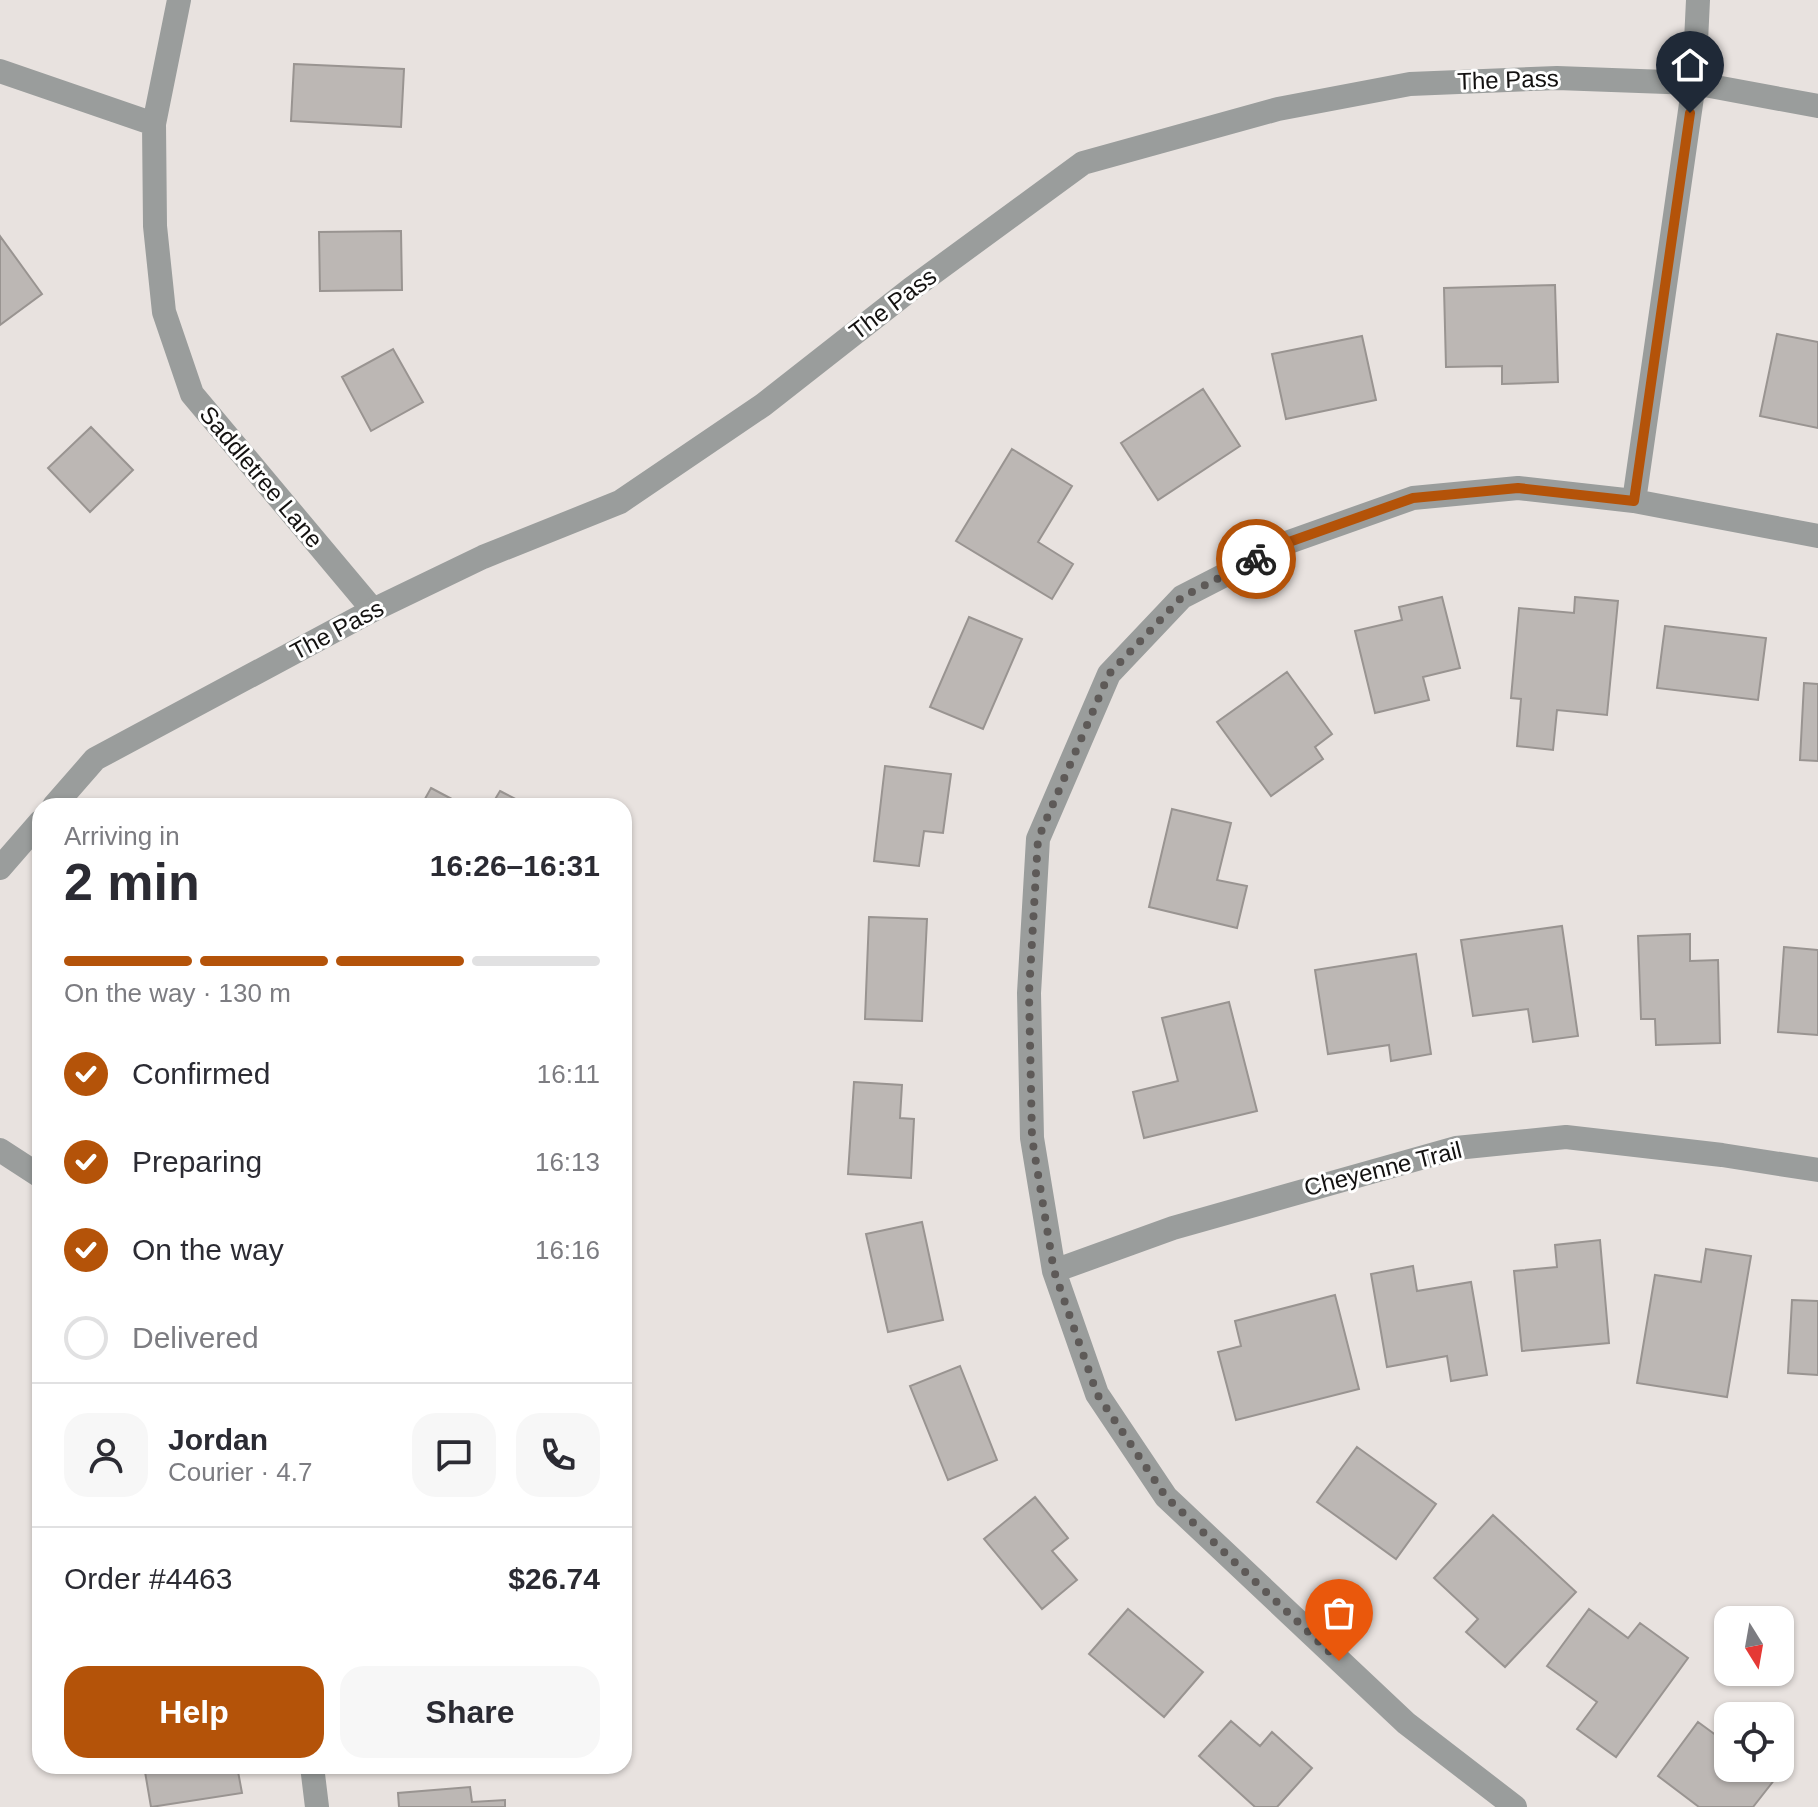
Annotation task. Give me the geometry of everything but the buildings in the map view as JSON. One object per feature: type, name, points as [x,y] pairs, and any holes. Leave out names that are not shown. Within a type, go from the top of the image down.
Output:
[{"type":"street","name":"Saddletree Lane","points":[[179,0],[154,124],[155,226],[164,312],[192,394],[373,610]]},
{"type":"street","points":[[1634,501],[1694,83],[1698,0]]},
{"type":"street","points":[[0,71],[154,124]]},
{"type":"street","name":"The Pass","points":[[61,798],[95,759],[373,610],[483,557],[620,502],[763,405],[911,289],[1083,163],[1278,109],[1410,84],[1557,78],[1694,83],[1818,106]]},
{"type":"street","points":[[1515,1807],[1406,1723],[1166,1497],[1097,1394],[1054,1271],[1032,1138],[1029,993],[1038,839],[1109,674],[1182,597],[1289,542],[1413,498],[1518,488],[1634,501],[1818,536]]},
{"type":"street","points":[[0,868],[32,831]]},
{"type":"street","name":"Cheyenne Trail","points":[[1054,1271],[1173,1228],[1456,1148],[1566,1137],[1722,1155],[1818,1170]]},
{"type":"street","points":[[0,1150],[32,1171]]},
{"type":"street","points":[[313,1774],[317,1807]]},
{"type":"way so far","points":[[1256,559],[1182,597],[1109,674],[1038,839],[1029,993],[1032,1138],[1054,1271],[1097,1394],[1166,1497],[1339,1661]]},
{"type":"route","points":[[1256,559],[1289,542],[1413,498],[1518,488],[1634,501],[1690,113]]}]
